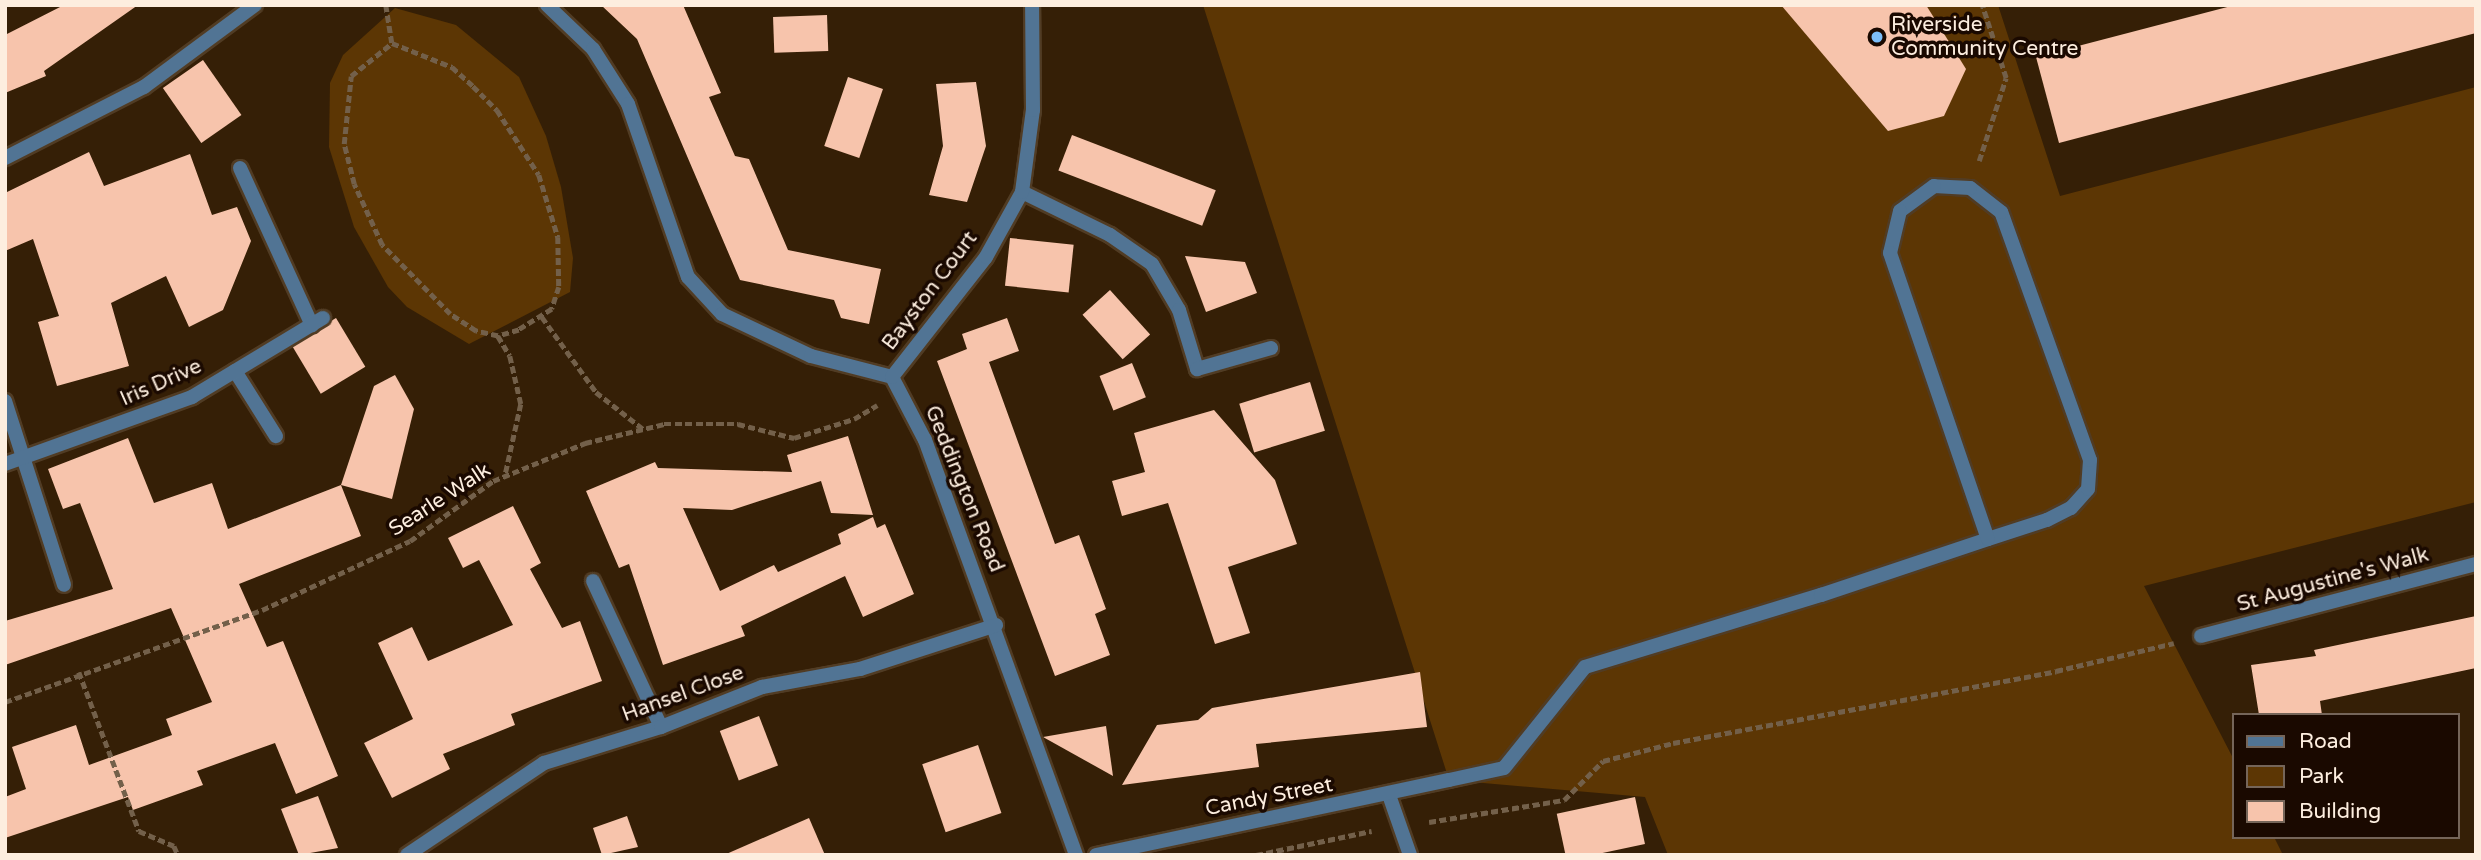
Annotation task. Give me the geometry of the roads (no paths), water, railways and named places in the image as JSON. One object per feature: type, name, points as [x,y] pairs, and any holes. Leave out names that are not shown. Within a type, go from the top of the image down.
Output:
[{"type":"street","points":[[5,158],[144,87],[255,5]]},
{"type":"street","points":[[547,5],[593,49],[628,104],[688,277],[722,314],[811,356],[892,377]]},
{"type":"street","name":"Bayston Court","points":[[892,377],[986,257],[1022,192],[1033,110],[1032,5]]},
{"type":"street","name":"Iris Drive","points":[[5,464],[192,397],[318,321],[240,168]]},
{"type":"street","name":"Candy Street","points":[[1096,855],[1389,795],[1504,768],[1585,667],[1988,540],[2071,508],[2088,489],[2090,460],[2001,212],[1970,188],[1934,186],[1913,196],[1899,211],[1890,253],[1988,540]]},
{"type":"street","points":[[1022,192],[1110,235],[1152,264],[1178,310],[1198,369],[1271,348]]},
{"type":"street","points":[[235,370],[276,436]]},
{"type":"street","name":"Geddington Road","points":[[892,377],[925,440],[996,625],[1076,855]]},
{"type":"street","points":[[5,401],[64,585]]},
{"type":"street","name":"St Augustine's Walk","points":[[2201,636],[2476,564]]},
{"type":"street","points":[[593,581],[661,727]]},
{"type":"street","name":"Hansel Close","points":[[407,855],[544,764],[661,727],[762,687],[860,670],[996,625]]},
{"type":"street","points":[[1389,795],[1410,855]]},
{"type":"place","name":"Riverside Community Centre","points":[[1877,37]]}]
